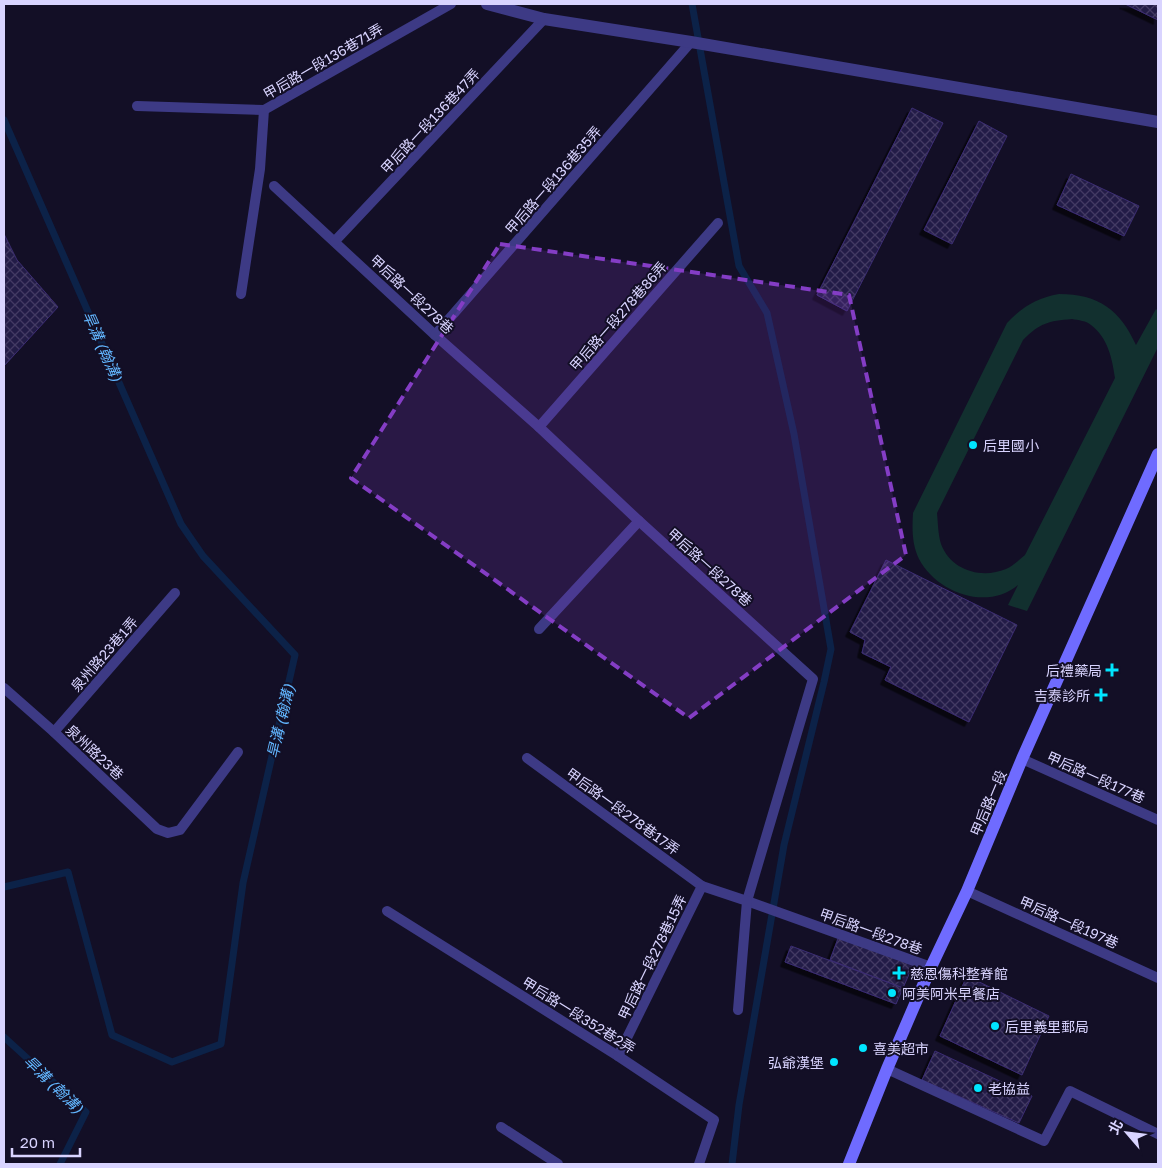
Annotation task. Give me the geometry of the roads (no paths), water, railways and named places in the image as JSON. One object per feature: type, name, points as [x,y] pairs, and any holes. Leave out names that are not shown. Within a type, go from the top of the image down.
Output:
[{"type":"main road","name":"甲后路一段","points":[[849,1164],[887,1069],[968,891],[1022,759],[1158,454]]},
{"type":"street","points":[[487,4],[544,19],[710,45],[1158,122]]},
{"type":"lane","name":"甲后路一段136巷71弄","points":[[241,294],[260,169],[264,110],[451,4]]},
{"type":"lane","name":"甲后路一段136巷47弄","points":[[336,242],[544,19]]},
{"type":"lane","name":"甲后路一段136巷35弄","points":[[435,336],[692,42]]},
{"type":"lane","points":[[137,106],[264,110]]},
{"type":"lane","name":"甲后路一段278巷","points":[[274,186],[435,336],[539,427],[639,521],[814,679],[747,901],[932,967]]},
{"type":"lane","name":"甲后路一段278巷86弄","points":[[539,427],[718,223]]},
{"type":"lane","points":[[539,629],[639,521]]},
{"type":"lane","name":"泉州路23巷1弄","points":[[54,732],[174,593]]},
{"type":"lane","name":"泉州路23巷","points":[[4,688],[54,732],[157,829],[168,833],[180,830],[238,752]]},
{"type":"lane","name":"甲后路一段278巷17弄","points":[[527,758],[702,886]]},
{"type":"lane","name":"甲后路一段177巷","points":[[1022,759],[1158,820]]},
{"type":"lane","name":"甲后路一段278巷15弄","points":[[618,1056],[702,886],[747,901]]},
{"type":"lane","name":"甲后路一段197巷","points":[[968,891],[1158,978]]},
{"type":"lane","points":[[738,1010],[747,901]]},
{"type":"lane","name":"甲后路一段352巷2弄","points":[[387,911],[618,1056],[714,1120],[699,1164]]},
{"type":"lane","points":[[887,1069],[1044,1141],[1070,1091],[1158,1134]]},
{"type":"lane","points":[[501,1127],[558,1164]]},
{"type":"waterway","points":[[692,4],[739,266],[767,313],[794,434],[831,649],[784,845],[739,1105],[732,1164]]},
{"type":"waterway","name":"旱溝 (翰溝)","points":[[4,120],[181,524],[203,556],[295,655],[243,883],[221,1044],[172,1062],[112,1035],[68,872],[4,887]]},
{"type":"waterway","name":"旱溝 (翰溝)","points":[[4,1037],[86,1112],[60,1164]]},
{"type":"place","name":"后里國小","points":[[973,445]]},
{"type":"place","name":"后禮藥局","points":[[1112,670]]},
{"type":"place","name":"吉泰診所","points":[[1101,695]]},
{"type":"place","name":"慈恩傷科整脊館","points":[[899,973]]},
{"type":"place","name":"阿美阿米早餐店","points":[[892,993]]},
{"type":"place","name":"后里義里郵局","points":[[995,1026]]},
{"type":"place","name":"喜美超市","points":[[863,1048]]},
{"type":"place","name":"弘爺漢堡","points":[[834,1062]]},
{"type":"place","name":"老協益","points":[[978,1088]]}]
